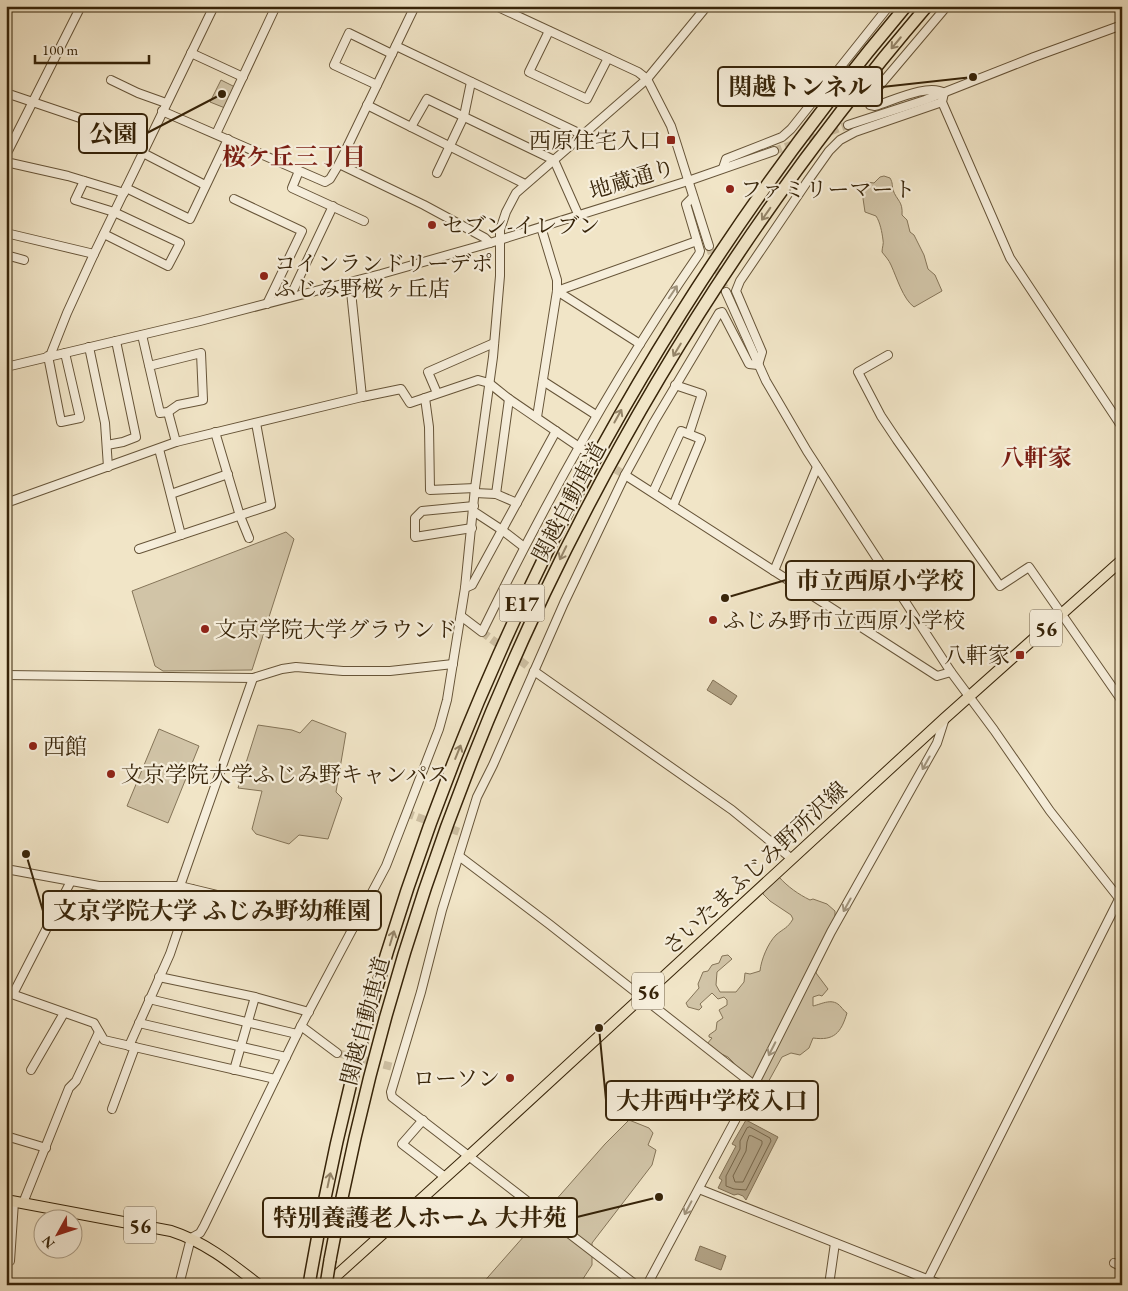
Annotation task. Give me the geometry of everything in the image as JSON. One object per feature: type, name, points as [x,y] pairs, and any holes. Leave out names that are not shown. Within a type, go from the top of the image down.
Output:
[{"type":"highway","name":"関越自動車道","points":[[310,1282],[322,1213],[354,1070],[399,916],[456,755],[524,599],[571,503],[625,403],[683,309],[752,206],[806,131],[906,6]]},
{"type":"highway","name":"関越自動車道","points":[[326,1285],[348,1167],[389,1004],[413,922],[470,761],[561,558],[584,511],[640,411],[734,259],[867,78],[927,6]]},
{"type":"main road","name":"さいたまふじみ野所沢線","points":[[326,1285],[945,718],[1122,560]]},
{"type":"main road","name":"56","points":[[15,1202],[171,1231],[191,1238],[219,1254],[259,1285]]},
{"type":"street","points":[[6,155],[81,6]]},
{"type":"street","points":[[66,353],[80,418],[61,422],[49,356],[94,254],[214,6]]},
{"type":"street","points":[[216,134],[276,6]]},
{"type":"street","points":[[162,111],[325,182],[330,179],[339,164],[415,6]]},
{"type":"street","points":[[496,6],[638,72],[648,79],[671,126],[709,246]]},
{"type":"street","points":[[179,1285],[191,1238],[200,1233],[204,1226],[301,1026],[386,866],[440,729],[447,700],[465,588],[494,343],[500,276],[500,230],[510,203],[516,193],[526,184],[648,79],[707,6]]},
{"type":"street","points":[[723,168],[726,159],[782,137],[791,129],[889,6]]},
{"type":"street","points":[[944,93],[938,89],[928,89],[875,106],[870,105],[869,102],[870,97],[947,6]]},
{"type":"street","points":[[848,125],[944,93],[1122,25]]},
{"type":"street","points":[[549,31],[529,72],[587,100],[608,58]]},
{"type":"street","points":[[377,84],[334,65],[349,33],[471,82],[583,135]]},
{"type":"street","points":[[191,53],[243,77]]},
{"type":"street","points":[[111,80],[138,93],[166,103]]},
{"type":"street","points":[[437,173],[464,116],[471,82]]},
{"type":"street","points":[[6,93],[148,141]]},
{"type":"street","points":[[944,93],[942,102],[1010,258],[1122,427]]},
{"type":"street","points":[[412,127],[426,99],[554,160],[578,214]]},
{"type":"street","points":[[758,365],[762,352],[736,291],[740,281],[778,223],[829,152],[840,140],[855,132],[942,102]]},
{"type":"street","points":[[367,105],[526,184]]},
{"type":"street","points":[[6,162],[125,190],[190,219],[228,139]]},
{"type":"street","name":"地蔵通り","points":[[6,366],[267,304],[490,243],[688,181],[774,151]]},
{"type":"street","points":[[143,154],[205,185]]},
{"type":"street","points":[[339,164],[424,205],[485,238],[490,243]]},
{"type":"street","points":[[298,171],[292,188],[364,221]]},
{"type":"street","points":[[84,181],[76,200],[114,212],[180,243],[168,266],[104,234]]},
{"type":"street","points":[[461,616],[482,632],[524,547],[581,449],[596,415],[699,254],[700,251],[686,204],[693,197]]},
{"type":"street","points":[[234,199],[302,231],[267,304]]},
{"type":"street","points":[[290,297],[333,206]]},
{"type":"street","points":[[537,417],[557,291],[557,280],[541,227]]},
{"type":"street","points":[[6,233],[94,254]]},
{"type":"street","points":[[557,291],[697,241]]},
{"type":"street","points":[[6,255],[24,260]]},
{"type":"street","points":[[350,282],[362,397]]},
{"type":"street","points":[[557,291],[640,344]]},
{"type":"street","points":[[726,292],[758,365],[817,467],[951,672],[970,696],[1050,811],[1120,901],[928,1279]]},
{"type":"street","points":[[636,1285],[470,1155],[392,1097],[391,1092],[458,856],[477,797],[625,475],[675,385],[720,313],[722,312],[749,364],[758,365]]},
{"type":"street","points":[[142,335],[149,366],[160,413],[168,412],[178,405],[203,400],[201,353],[149,366]]},
{"type":"street","points":[[107,445],[136,437],[116,341]]},
{"type":"street","points":[[437,393],[428,372],[494,343]]},
{"type":"street","points":[[89,347],[104,424],[108,467]]},
{"type":"street","points":[[888,355],[858,372],[881,416],[897,440],[1000,586],[1029,567],[1122,701]]},
{"type":"street","points":[[6,503],[176,442],[400,389],[410,403],[478,380],[489,383],[509,400],[537,417],[581,449]]},
{"type":"street","points":[[543,381],[596,415]]},
{"type":"street","points":[[675,385],[702,394],[689,434]]},
{"type":"street","points":[[425,398],[429,435],[430,490],[475,491],[496,494],[517,503]]},
{"type":"street","points":[[496,494],[509,400]]},
{"type":"street","points":[[168,412],[176,442]]},
{"type":"street","points":[[139,549],[271,505],[256,422]]},
{"type":"street","points":[[465,588],[472,585],[556,431]]},
{"type":"street","points":[[653,492],[681,431],[701,439],[673,506]]},
{"type":"street","points":[[215,432],[248,538]]},
{"type":"street","points":[[159,449],[182,535]]},
{"type":"street","points":[[774,572],[817,467]]},
{"type":"street","points":[[171,494],[228,474]]},
{"type":"street","points":[[625,475],[937,676],[951,672]]},
{"type":"street","points":[[472,528],[415,537],[415,518],[422,511],[474,509],[524,547]]},
{"type":"street","points":[[6,675],[253,678],[282,669],[296,667],[390,671],[453,664]]},
{"type":"street","points":[[534,671],[732,810],[792,859]]},
{"type":"street","points":[[180,886],[253,678]]},
{"type":"street","points":[[646,1285],[754,1085],[831,932],[937,742],[945,718]]},
{"type":"street","points":[[458,856],[754,1085]]},
{"type":"street","points":[[6,869],[99,886],[180,886],[354,928]]},
{"type":"street","points":[[71,881],[10,993],[94,1023],[104,1040],[275,1079]]},
{"type":"street","points":[[112,1109],[139,1023],[170,954],[192,889]]},
{"type":"street","points":[[160,977],[255,997],[309,1012]]},
{"type":"street","points":[[234,1070],[255,997]]},
{"type":"street","points":[[150,999],[298,1034]]},
{"type":"street","points":[[32,1070],[64,1013]]},
{"type":"street","points":[[139,1023],[286,1057]]},
{"type":"street","points":[[301,1026],[337,1053]]},
{"type":"street","points":[[10,1261],[15,1202],[46,1148],[69,1088],[76,1081],[99,1032]]},
{"type":"street","points":[[423,1120],[402,1144],[445,1177]]},
{"type":"street","points":[[6,1136],[46,1148]]},
{"type":"street","points":[[699,1189],[942,1285]]},
{"type":"street","points":[[828,1285],[835,1243]]},
{"type":"street","points":[[1114,1263],[1122,1267]]},
{"type":"shaded area","points":[[221,80],[235,87],[225,108],[210,102]]},
{"type":"shaded area","points":[[884,176],[890,178],[893,190],[902,207],[902,215],[907,220],[910,232],[914,235],[924,255],[928,269],[935,275],[942,291],[914,307],[903,294],[890,263],[882,252],[881,227],[876,216],[865,212],[861,185],[866,182],[874,183]]},
{"type":"shaded area","name":"文京学院大学グラウンド","points":[[286,532],[294,539],[252,670],[163,671],[155,666],[132,591]]},
{"type":"shaded area","points":[[312,720],[346,733],[336,792],[342,798],[328,839],[299,835],[289,844],[256,834],[252,829],[262,791],[238,788],[258,725],[300,733]]},
{"type":"shaded area","points":[[159,729],[199,746],[168,823],[127,806]]},
{"type":"shaded area","points":[[779,877],[801,895],[810,900],[813,899],[827,904],[835,911],[835,917],[816,973],[828,989],[822,996],[813,997],[813,1006],[835,1002],[847,1013],[842,1026],[836,1034],[826,1038],[813,1038],[809,1048],[800,1055],[791,1053],[782,1057],[757,1106],[746,1107],[741,1100],[747,1088],[748,1077],[728,1057],[715,1051],[707,1044],[712,1038],[709,1035],[716,1030],[717,1022],[723,1018],[719,1010],[727,1005],[727,1000],[724,997],[718,999],[712,993],[700,1004],[702,1007],[699,1010],[688,1007],[686,1003],[699,988],[698,984],[703,972],[708,971],[712,965],[719,963],[722,956],[728,955],[732,959],[717,972],[716,985],[720,992],[736,992],[744,982],[745,973],[750,974],[760,971],[763,957],[770,942],[793,919],[791,915],[763,894],[766,886]]},
{"type":"shaded area","points":[[629,1120],[649,1128],[653,1133],[648,1145],[656,1150],[652,1165],[592,1243],[592,1265],[579,1285],[481,1285],[605,1144]]},
{"type":"water","points":[[713,680],[737,696],[731,705],[707,690]]},
{"type":"water","points":[[746,1120],[778,1137],[746,1200],[743,1196],[734,1195],[718,1188],[722,1180],[719,1178],[736,1146],[732,1144]]},
{"type":"water","points":[[700,1246],[726,1256],[721,1270],[695,1260]]},
{"type":"tunnel","points":[[774,151],[848,125]]},
{"type":"tunnel","points":[[709,246],[726,292]]},
{"type":"tunnel","points":[[585,451],[625,475]]},
{"type":"tunnel","points":[[482,632],[534,671]]},
{"type":"tunnel","points":[[406,813],[465,834]]},
{"type":"tunnel","points":[[337,1053],[397,1068]]},
{"type":"place","name":"関越トンネル","points":[[973,77]]},
{"type":"place","name":"公園","points":[[222,94]]},
{"type":"place","name":"西原住宅入口","points":[[671,140]]},
{"type":"place","name":"ファミリーマート","points":[[730,189]]},
{"type":"place","name":"セブン-イレブン","points":[[432,225]]},
{"type":"place","name":"コインランドリーデポ ふじみ野桜ヶ丘店","points":[[264,276]]},
{"type":"place","name":"市立西原小学校","points":[[725,598]]},
{"type":"place","name":"ふじみ野市立西原小学校","points":[[713,620]]},
{"type":"place","name":"文京学院大学グラウンド","points":[[205,629]]},
{"type":"place","name":"八軒家","points":[[1020,655]]},
{"type":"place","name":"西館","points":[[33,746]]},
{"type":"place","name":"文京学院大学ふじみ野キャンパス","points":[[111,774]]},
{"type":"place","name":"文京学院大学 ふじみ野幼稚園","points":[[26,854]]},
{"type":"place","name":"大井西中学校入口","points":[[599,1028]]},
{"type":"place","name":"ローソン","points":[[510,1078]]},
{"type":"place","name":"特別養護老人ホーム 大井苑","points":[[659,1197]]},
{"type":"district","name":"桜ケ丘三丁目","points":[[294,156]]},
{"type":"district","name":"八軒家","points":[[1036,457]]}]
